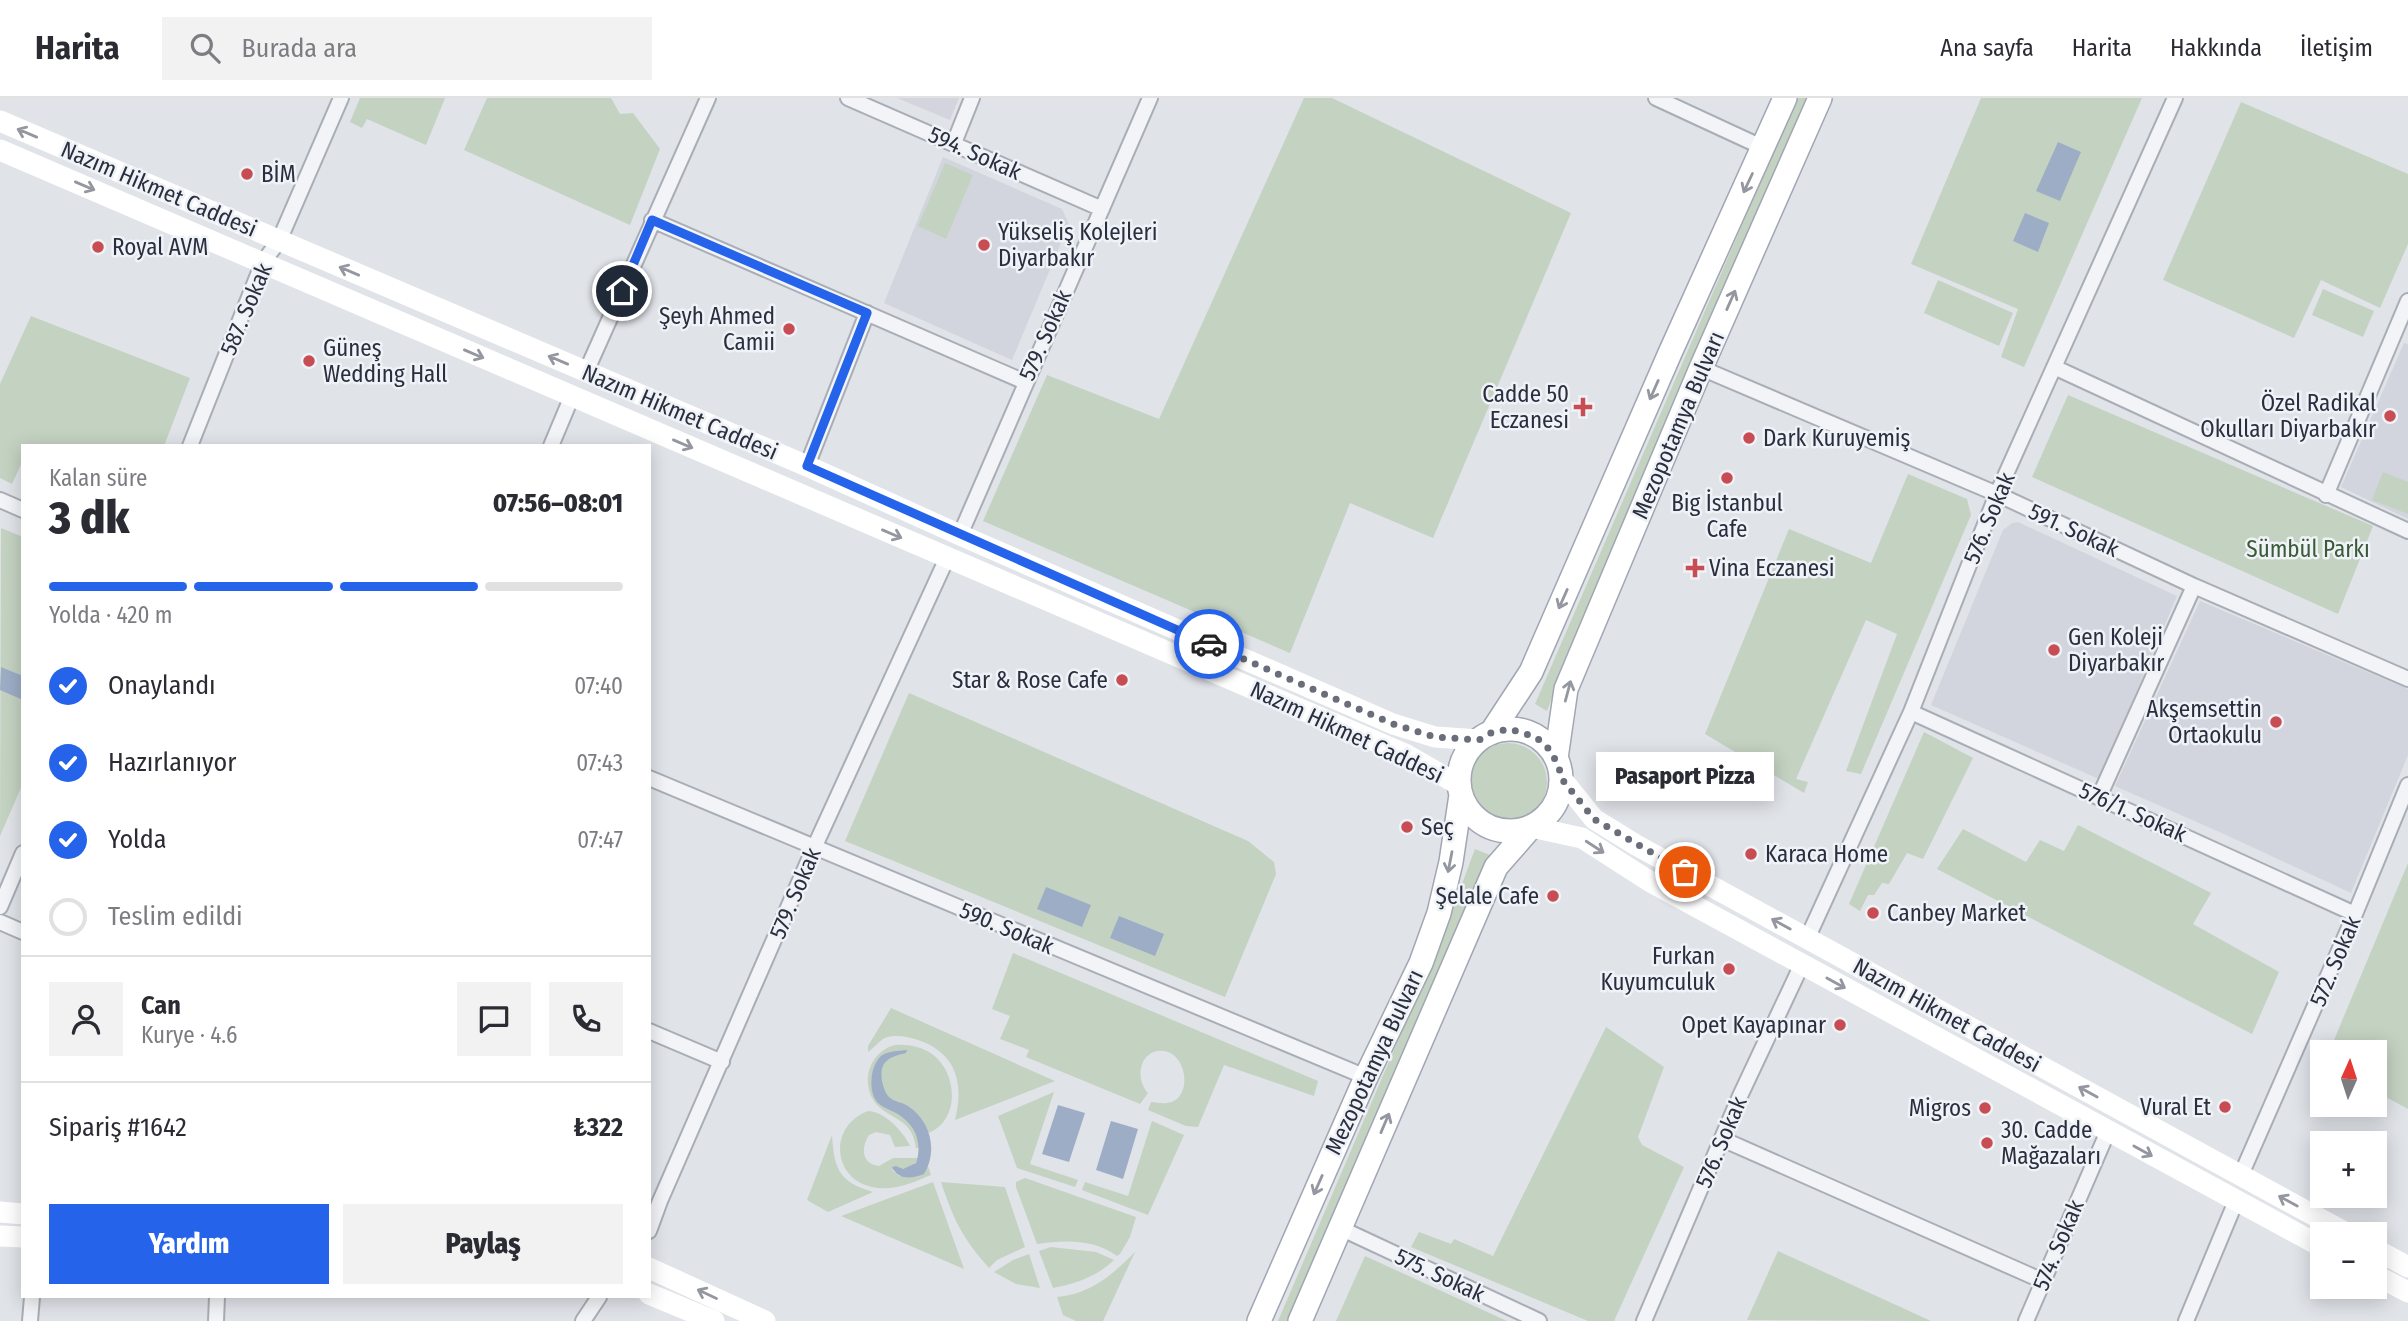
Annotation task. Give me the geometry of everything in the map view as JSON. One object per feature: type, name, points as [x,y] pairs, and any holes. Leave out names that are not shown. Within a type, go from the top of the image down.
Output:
[{"type":"main road","name":"Mezopotamya Bulvarı","points":[[1485,736],[1531,672],[1785,98]]},
{"type":"main road","name":"Mezopotamya Bulvarı","points":[[1558,768],[1566,689],[1701,368],[1820,98]]},
{"type":"main road","name":"Nazım Hikmet Caddesi","points":[[0,121],[807,466],[1393,724],[1435,737],[1485,736]]},
{"type":"main road","name":"Nazım Hikmet Caddesi","points":[[0,150],[1407,755],[1460,790]]},
{"type":"main road","points":[[1300,1321],[1496,867],[1531,827],[1547,815],[1560,788],[1558,768],[1544,743],[1528,733],[1509,729],[1485,736],[1465,755],[1459,775],[1460,790],[1470,812],[1488,827],[1511,831],[1531,827]]},
{"type":"main road","name":"Nazım Hikmet Caddesi","points":[[1558,768],[1594,819],[1636,845],[2327,1222]]},
{"type":"main road","name":"Mezopotamya Bulvarı","points":[[1259,1321],[1366,1077],[1421,963],[1439,913],[1451,862],[1460,790]]},
{"type":"main road","name":"Nazım Hikmet Caddesi","points":[[1531,827],[1582,838],[1649,881],[2310,1241]]},
{"type":"main road","points":[[0,1212],[21,1214]]},
{"type":"main road","points":[[0,1236],[21,1237]]},
{"type":"main road","points":[[2387,1256],[2408,1267]]},
{"type":"main road","points":[[651,1269],[765,1321]]},
{"type":"main road","points":[[2387,1281],[2408,1292]]},
{"type":"main road","points":[[651,1295],[714,1321]]},
{"type":"street","name":"587. Sokak","points":[[191,444],[263,262],[279,241],[341,98]]},
{"type":"street","points":[[586,372],[708,98]]},
{"type":"street","name":"594. Sokak","points":[[848,98],[1101,209]]},
{"type":"street","points":[[954,143],[972,98]]},
{"type":"street","name":"579. Sokak","points":[[960,535],[1150,98]]},
{"type":"street","points":[[1656,98],[1764,148]]},
{"type":"street","name":"576. Sokak","points":[[1807,939],[1911,712],[1997,494],[2175,98]]},
{"type":"street","points":[[652,220],[1025,382]]},
{"type":"street","points":[[2326,495],[2404,324],[2408,301]]},
{"type":"street","points":[[807,466],[867,313]]},
{"type":"street","points":[[2054,367],[2408,531]]},
{"type":"street","name":"591. Sokak","points":[[1701,368],[1997,494],[2194,586],[2408,679]]},
{"type":"street","points":[[552,444],[572,396]]},
{"type":"street","points":[[0,500],[21,509]]},
{"type":"street","name":"579. Sokak","points":[[651,1218],[654,1199],[722,1062],[814,848],[947,558]]},
{"type":"street","points":[[2099,797],[2194,586]]},
{"type":"street","name":"576/1. Sokak","points":[[1911,712],[2355,914]]},
{"type":"street","name":"590. Sokak","points":[[651,779],[1366,1077]]},
{"type":"street","name":"572. Sokak","points":[[2241,1174],[2355,914],[2408,785]]},
{"type":"street","points":[[0,907],[21,858]]},
{"type":"street","points":[[0,922],[21,931]]},
{"type":"street","name":"576. Sokak","points":[[1644,1321],[1722,1139],[1802,964]]},
{"type":"street","points":[[651,1032],[722,1062]]},
{"type":"street","name":"574. Sokak","points":[[2026,1321],[2108,1131]]},
{"type":"street","points":[[1722,1139],[2043,1281]]},
{"type":"street","points":[[2186,1321],[2236,1201]]},
{"type":"street","name":"575. Sokak","points":[[1340,1228],[1539,1321]]},
{"type":"street","points":[[30,1321],[32,1298]]},
{"type":"street","points":[[216,1321],[217,1298]]},
{"type":"street","points":[[583,1321],[598,1298]]},
{"type":"shaded area","points":[[897,98],[959,98],[950,120]]},
{"type":"shaded area","name":"Yükseliş Kolejleri Diyarbakır","points":[[943,157],[1062,209],[1069,224],[1012,360],[884,303]]},
{"type":"shaded area","name":"Özel Radikal Okulları Diyarbakır","points":[[2404,343],[2408,344],[2408,519],[2341,487]]},
{"type":"shaded area","name":"Gen Koleji Diyarbakır","points":[[2018,522],[2177,596],[2099,779],[1931,705],[2003,530]]},
{"type":"shaded area","name":"Akşemsettin Ortaokulu","points":[[2200,601],[2408,689],[2408,755],[2351,893],[2115,786]]},
{"type":"green space","points":[[360,98],[445,98],[426,145],[367,119],[362,128],[350,122]]},
{"type":"green space","points":[[487,98],[611,98],[620,114],[633,113],[660,149],[630,225],[464,150]]},
{"type":"green space","points":[[1304,98],[1332,98],[1571,213],[1433,538],[1350,503],[1290,653],[983,521],[1047,375],[1159,419]]},
{"type":"green space","points":[[1797,98],[1811,98],[1573,641],[1547,711],[1535,704]]},
{"type":"green space","points":[[1981,98],[2142,98],[2024,367],[2001,357],[2018,309],[1911,264]]},
{"type":"green space","points":[[2241,102],[2408,174],[2408,244],[2380,308],[2321,280],[2294,338],[2163,280]]},
{"type":"green space","points":[[945,163],[973,175],[946,239],[918,226]]},
{"type":"green space","points":[[1938,280],[2013,313],[1999,346],[1924,313]]},
{"type":"green space","points":[[2323,289],[2374,311],[2363,337],[2312,315]]},
{"type":"green space","points":[[31,316],[190,378],[165,444],[21,444],[21,464],[12,484],[0,478],[0,384]]},
{"type":"green space","name":"Sümbül Parkı","points":[[2068,395],[2373,526],[2338,614],[2032,477]]},
{"type":"green space","points":[[2383,472],[2408,482],[2408,514],[2372,500]]},
{"type":"green space","points":[[1908,474],[1967,499],[1971,515],[1861,774],[1846,771],[1897,634],[1866,620],[1796,779],[1808,782],[1804,793],[1705,734],[1789,529],[1871,563]]},
{"type":"green space","points":[[1,528],[21,536],[21,788],[0,836]]},
{"type":"green space","points":[[909,693],[1248,841],[1274,862],[1276,874],[1225,997],[845,841]]},
{"type":"green space","points":[[1924,732],[1973,758],[1923,859],[1907,853],[1889,884],[1882,883],[1874,895],[1868,895],[1860,911],[1849,904]]},
{"type":"green space","points":[[1508,743],[1523,746],[1540,760],[1547,782],[1544,797],[1530,814],[1508,821],[1493,818],[1476,804],[1469,782],[1472,767],[1486,750]]},
{"type":"green space","points":[[2078,825],[2211,893],[2193,924],[2279,972],[2252,1034],[1937,869],[1963,829],[2026,862],[2040,840],[2064,851]]},
{"type":"green space","points":[[1475,849],[1490,855],[1291,1321],[1278,1321],[1441,940]]},
{"type":"green space","points":[[2408,863],[2408,1109],[2387,1098],[2387,1040],[2334,1040]]},
{"type":"green space","points":[[1013,953],[1318,1081],[1314,1096],[1224,1065],[1198,1127],[1186,1126],[1148,1110],[1151,1102],[1167,1103],[1181,1094],[1184,1086],[1182,1068],[1172,1054],[1156,1051],[1145,1059],[1141,1080],[1148,1093],[1140,1104],[1026,1057],[1029,1050],[1000,1039],[1010,1016],[992,1009]]},
{"type":"green space","points":[[891,1008],[1055,1081],[955,1120],[958,1082],[942,1053],[918,1040],[897,1036],[885,1038],[868,1052],[868,1046]]},
{"type":"green space","points":[[1606,1027],[1664,1067],[1638,1137],[1642,1145],[1684,1167],[1614,1321],[1588,1321],[1411,1247],[1419,1232],[1451,1244],[1454,1239],[1493,1256]]},
{"type":"green space","points":[[895,1045],[915,1047],[932,1054],[941,1062],[951,1084],[952,1096],[946,1118],[939,1127],[929,1133],[915,1116],[893,1102],[883,1088],[881,1070],[886,1060],[906,1053],[884,1054],[871,1080],[898,1114],[909,1121],[920,1148],[916,1148],[908,1127],[878,1106],[870,1093],[870,1067],[880,1053]]},
{"type":"green space","points":[[1054,1092],[1030,1164],[1078,1180],[1075,1187],[1017,1168],[998,1116]]},
{"type":"green space","points":[[868,1111],[880,1114],[893,1123],[910,1146],[895,1147],[890,1135],[876,1132],[869,1135],[865,1145],[864,1154],[869,1162],[879,1166],[893,1158],[918,1158],[911,1166],[892,1170],[899,1176],[923,1174],[928,1166],[931,1175],[892,1188],[863,1184],[852,1177],[840,1154],[841,1141],[846,1129],[855,1119]]},
{"type":"green space","points":[[1152,1121],[1184,1135],[1148,1215],[1082,1190],[1085,1182],[1128,1196]]},
{"type":"green space","points":[[832,1135],[834,1157],[840,1172],[853,1184],[873,1192],[828,1212],[807,1200]]},
{"type":"green space","points":[[1025,1178],[1136,1217],[1130,1237],[1120,1254],[1117,1256],[1099,1246],[1078,1242],[1037,1244],[1016,1187],[1016,1182]]},
{"type":"green space","points":[[933,1182],[964,1269],[841,1216]]},
{"type":"green space","points":[[941,1182],[1005,1187],[1025,1247],[997,1260],[989,1268],[960,1228]]},
{"type":"green space","points":[[1051,1247],[1096,1252],[1114,1260],[1086,1278],[1053,1288],[1039,1251]]},
{"type":"green space","points":[[1778,1251],[1931,1321],[1747,1320]]},
{"type":"green space","points":[[1135,1252],[1103,1321],[1076,1321],[1063,1315],[1057,1297],[1091,1288]]},
{"type":"green space","points":[[1029,1254],[1040,1288],[1016,1284],[994,1272],[1013,1260]]},
{"type":"green space","points":[[1365,1256],[1507,1321],[1336,1321]]},
{"type":"water","points":[[2058,142],[2081,152],[2060,201],[2036,191]]},
{"type":"water","points":[[2025,213],[2049,223],[2038,252],[2013,241]]},
{"type":"water","points":[[1,667],[21,675],[21,699],[0,690]]},
{"type":"water","points":[[1046,887],[1091,905],[1082,927],[1037,909]]},
{"type":"water","points":[[1119,916],[1164,934],[1155,956],[1110,938]]},
{"type":"water","points":[[907,1050],[906,1053],[886,1061],[881,1074],[888,1096],[916,1112],[930,1137],[931,1156],[924,1174],[910,1177],[901,1176],[892,1167],[903,1169],[916,1163],[916,1134],[903,1117],[877,1102],[871,1085],[874,1066],[881,1056]]},
{"type":"water","points":[[1058,1105],[1085,1113],[1069,1162],[1042,1154]]},
{"type":"water","points":[[1111,1121],[1138,1129],[1123,1179],[1096,1170]]},
{"type":"way so far","points":[[1209,644],[1393,724],[1435,737],[1479,740],[1500,730],[1528,733],[1550,750],[1556,758],[1561,778],[1594,819],[1685,872]]},
{"type":"place","name":"BİM","points":[[247,174]]},
{"type":"place","name":"Yükseliş Kolejleri Diyarbakır","points":[[984,245]]},
{"type":"place","name":"Royal AVM","points":[[98,247]]},
{"type":"place","name":"Şeyh Ahmed Camii","points":[[789,329]]},
{"type":"place","name":"Güneş Wedding Hall","points":[[309,361]]},
{"type":"place","name":"Cadde 50 Eczanesi","points":[[1583,407]]},
{"type":"place","name":"Özel Radikal Okulları Diyarbakır","points":[[2390,416]]},
{"type":"place","name":"Dark Kuruyemiş","points":[[1749,438]]},
{"type":"place","name":"Big İstanbul Cafe","points":[[1727,478]]},
{"type":"place","name":"Vina Eczanesi","points":[[1695,568]]},
{"type":"place","name":"Gen Koleji Diyarbakır","points":[[2054,650]]},
{"type":"place","name":"Star & Rose Cafe","points":[[1122,680]]},
{"type":"place","name":"Akşemsettin Ortaokulu","points":[[2276,722]]},
{"type":"place","name":"Seç","points":[[1407,827]]},
{"type":"place","name":"Karaca Home","points":[[1751,854]]},
{"type":"place","name":"Pasaport Pizza","points":[[1685,872]]},
{"type":"place","name":"Şelale Cafe","points":[[1553,896]]},
{"type":"place","name":"Canbey Market","points":[[1873,913]]},
{"type":"place","name":"Furkan Kuyumculuk","points":[[1729,969]]},
{"type":"place","name":"Opet Kayapınar","points":[[1840,1025]]},
{"type":"place","name":"Vural Et","points":[[2225,1107]]},
{"type":"place","name":"Migros","points":[[1985,1108]]},
{"type":"place","name":"30. Cadde Mağazaları","points":[[1987,1143]]},
{"type":"route","points":[[622,291],[652,220],[867,313],[807,466],[1209,644]]}]
